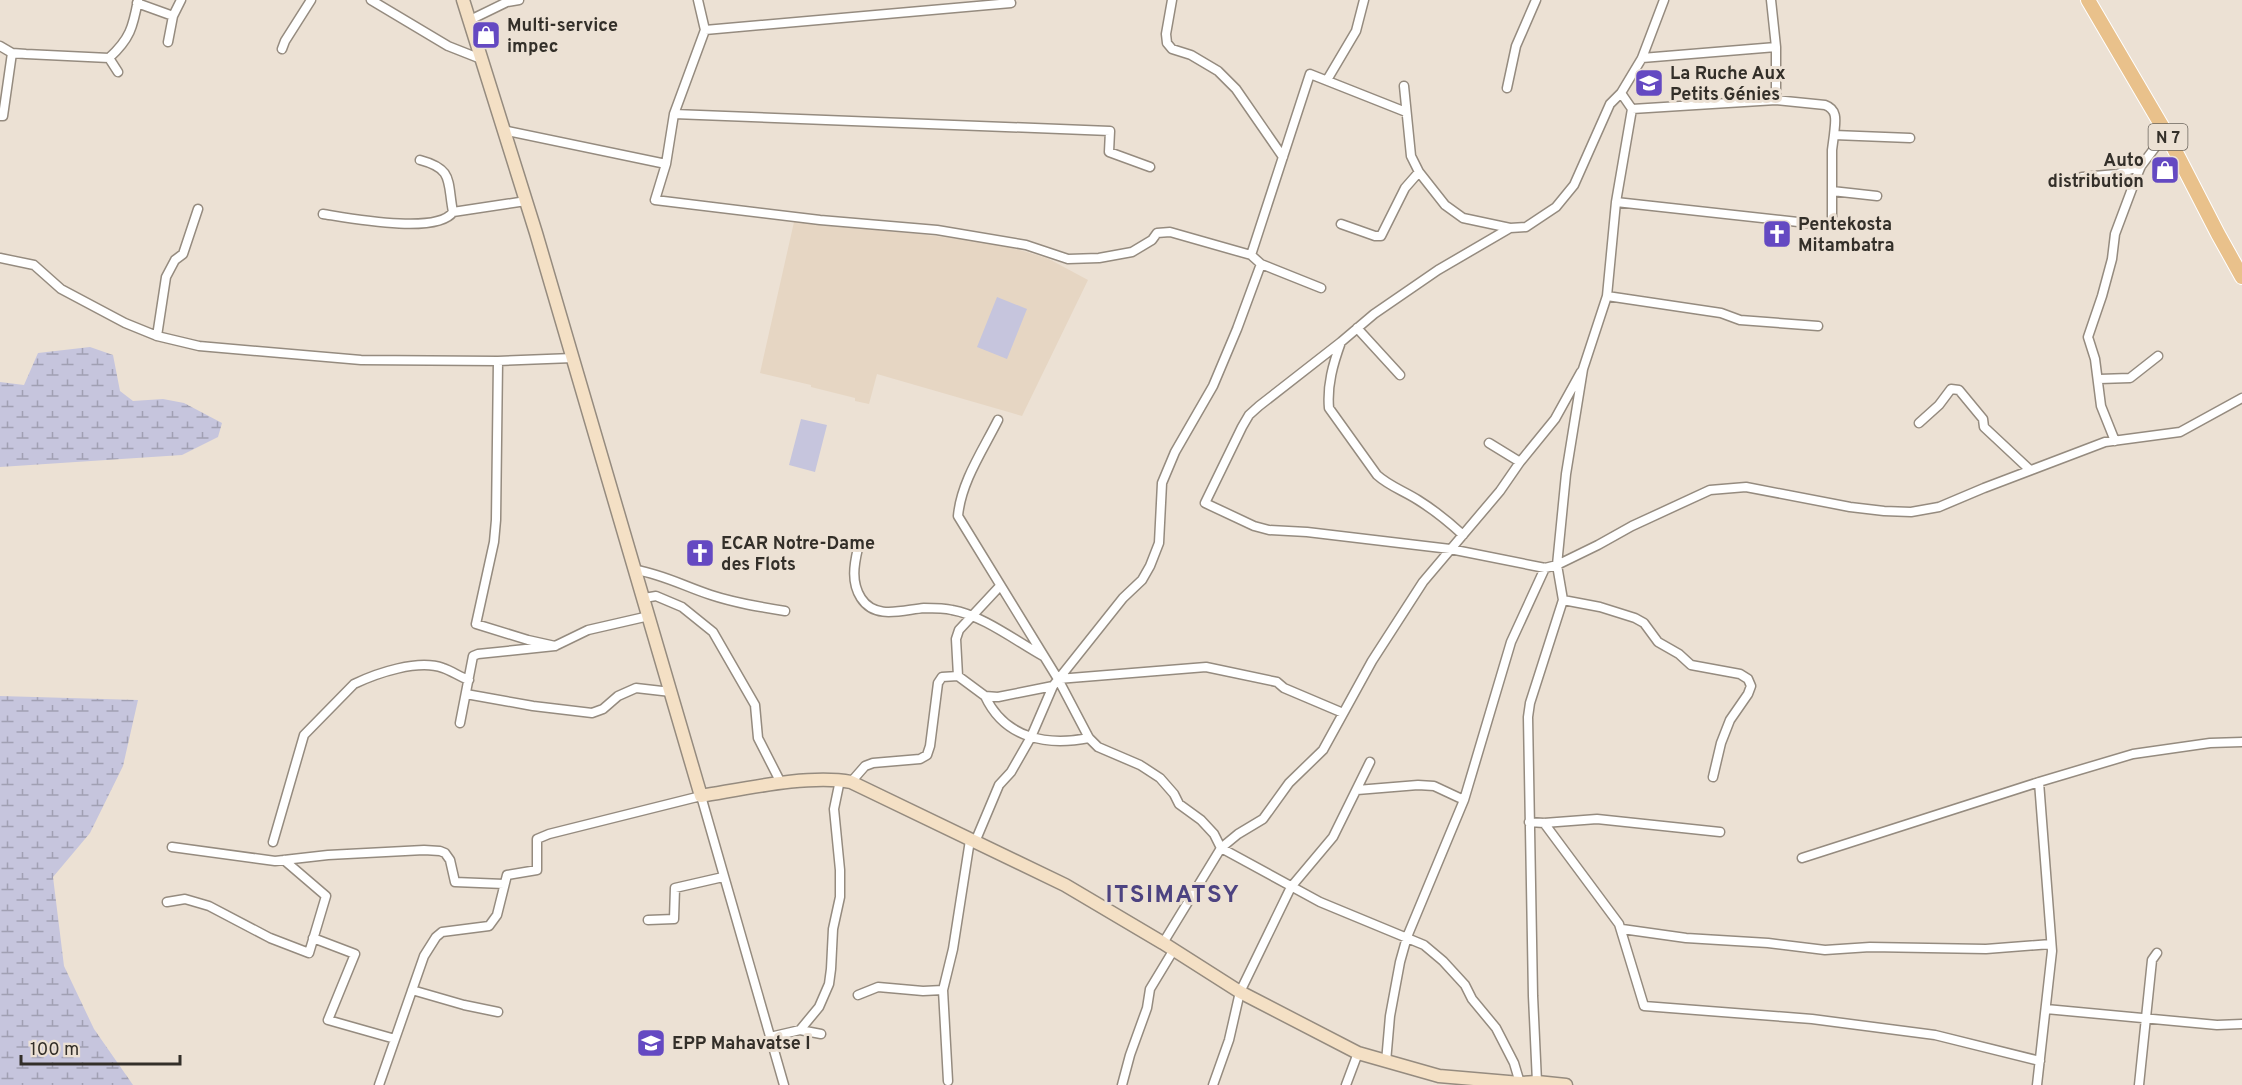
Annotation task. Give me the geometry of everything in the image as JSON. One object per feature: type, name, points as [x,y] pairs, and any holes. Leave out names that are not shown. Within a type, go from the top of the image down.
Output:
[{"type":"main road","name":"N 7","points":[[2088,0],[2166,133],[2242,277]]},
{"type":"street","points":[[168,42],[173,16],[180,0]]},
{"type":"street","points":[[282,49],[311,0]]},
{"type":"street","points":[[371,0],[448,46],[481,59]]},
{"type":"street","points":[[463,0],[526,201],[636,570],[784,1085]]},
{"type":"street","points":[[470,20],[507,2],[519,0]]},
{"type":"street","points":[[698,0],[705,30],[675,114],[666,164],[655,200],[820,220],[937,230],[1026,245],[1068,259],[1099,258],[1132,252],[1152,240],[1157,233],[1170,232],[1251,255],[1260,264],[1321,288]]},
{"type":"street","points":[[1172,0],[1166,33],[1167,44],[1172,49],[1191,55],[1218,71],[1236,89],[1283,157]]},
{"type":"street","points":[[1327,80],[1356,31],[1364,0]]},
{"type":"street","points":[[1507,88],[1516,46],[1536,0]]},
{"type":"street","points":[[1404,86],[1411,156],[1419,172],[1445,205],[1463,218],[1509,228],[1526,227],[1556,207],[1574,185],[1606,111],[1621,93],[1642,58],[1664,0]]},
{"type":"street","points":[[1771,0],[1776,47],[1776,100]]},
{"type":"street","points":[[0,46],[12,53],[109,58],[118,50],[132,30],[137,2],[173,16]]},
{"type":"street","points":[[705,30],[1011,3]]},
{"type":"street","points":[[1642,58],[1776,47]]},
{"type":"street","points":[[0,116],[3,116],[12,53]]},
{"type":"street","points":[[109,58],[118,72]]},
{"type":"street","points":[[1251,255],[1310,74],[1406,112]]},
{"type":"street","points":[[1537,1082],[1533,996],[1528,717],[1530,703],[1563,600],[1557,565],[1566,474],[1583,369],[1607,296],[1616,202],[1632,109],[1621,93]]},
{"type":"street","points":[[1616,202],[1825,225],[1830,223],[1832,218],[1835,114],[1831,107],[1776,100],[1632,109]]},
{"type":"street","points":[[675,114],[1110,130],[1108,152],[1150,167]]},
{"type":"street","points":[[503,130],[666,164]]},
{"type":"street","points":[[2115,441],[2101,406],[2099,379],[2088,337],[2112,259],[2115,234],[2141,166],[2166,133]]},
{"type":"street","points":[[1834,135],[1910,138]]},
{"type":"street","points":[[323,214],[411,223],[440,221],[450,217],[453,212],[446,172],[441,167],[420,160]]},
{"type":"street","points":[[2070,181],[2082,177],[2117,174],[2141,166]]},
{"type":"street","points":[[1341,224],[1381,236],[1405,188],[1419,172]]},
{"type":"street","points":[[1832,191],[1877,196]]},
{"type":"street","points":[[453,212],[526,201]]},
{"type":"street","points":[[157,336],[166,277],[175,260],[183,254],[198,209]]},
{"type":"street","points":[[1509,228],[1438,270],[1374,314],[1249,416],[1205,503],[1254,526],[1269,530],[1307,532],[1450,549],[1545,568],[1557,565],[1632,526],[1710,490],[1746,487],[1850,507],[1911,512],[1939,507],[2105,442],[2180,432],[2242,398]]},
{"type":"street","points":[[0,258],[34,266],[61,289],[125,323],[157,336],[200,346],[361,360],[498,361],[573,358]]},
{"type":"street","points":[[948,1082],[943,990],[953,949],[972,841],[999,785],[1011,772],[1031,737],[1055,682],[1123,598],[1142,580],[1150,566],[1159,543],[1162,483],[1175,452],[1213,386],[1237,329],[1260,264]]},
{"type":"street","points":[[1607,296],[1721,313],[1740,320],[1818,326]]},
{"type":"street","points":[[1357,328],[1400,375]]},
{"type":"street","points":[[1341,342],[1333,364],[1328,397],[1329,408],[1384,482],[1417,499],[1463,535]]},
{"type":"street","points":[[2099,379],[2130,378],[2157,357]]},
{"type":"street","points":[[498,361],[496,520],[494,542],[476,624],[555,646]]},
{"type":"street","points":[[1162,943],[1221,848],[1238,834],[1263,819],[1289,783],[1323,750],[1372,661],[1423,582],[1500,491],[1520,462],[1555,420],[1583,369]]},
{"type":"street","points":[[1919,423],[1939,405],[1951,389],[1959,390],[1983,419],[1984,427],[2030,471]]},
{"type":"street","points":[[998,420],[966,483],[959,503],[958,516],[1044,657],[1055,682],[1089,738],[1098,747],[1140,765],[1160,778],[1174,794],[1179,804],[1201,820],[1214,834],[1221,848],[1320,902],[1424,945],[1465,984],[1472,999],[1496,1028],[1514,1063],[1520,1083]]},
{"type":"street","points":[[1488,443],[1520,462]]},
{"type":"street","points":[[858,548],[854,567],[855,587],[870,609],[900,612],[926,608],[952,610],[971,615],[1044,657]]},
{"type":"street","points":[[1386,1062],[1390,1016],[1407,937],[1464,800],[1511,642],[1545,568]]},
{"type":"street","points":[[636,570],[651,572],[712,596],[785,611]]},
{"type":"street","points":[[958,676],[956,639],[959,630],[1000,586]]},
{"type":"street","points":[[644,598],[656,596],[682,607],[713,632],[755,705],[758,738],[781,783]]},
{"type":"street","points":[[1563,600],[1600,607],[1635,618],[1644,622],[1658,642],[1679,654],[1691,665],[1740,674],[1748,679],[1750,686],[1748,694],[1730,720],[1721,743],[1713,777]]},
{"type":"street","points":[[460,723],[473,656],[555,646],[588,630],[649,616]]},
{"type":"street","points":[[273,842],[304,735],[354,684],[416,665],[442,667],[469,680]]},
{"type":"street","points":[[985,696],[998,697],[1055,682],[1206,667],[1277,682],[1284,688],[1343,713]]},
{"type":"street","points":[[800,1030],[819,1007],[829,984],[833,929],[840,897],[840,870],[834,809],[846,781],[865,766],[873,763],[920,759],[927,755],[938,683],[942,677],[958,676],[985,696],[992,711],[1004,723],[1031,737],[1064,743],[1089,738]]},
{"type":"street","points":[[466,694],[533,706],[592,713],[603,709],[618,696],[636,688],[671,692]]},
{"type":"street","points":[[1802,858],[2133,754],[2210,743],[2242,742]]},
{"type":"street","points":[[1213,1085],[1229,1040],[1240,992],[1291,887],[1333,837],[1371,762]]},
{"type":"street","points":[[379,1085],[424,956],[435,937],[442,932],[489,926],[497,915],[507,875],[537,870],[537,839],[701,796],[781,783],[846,781],[1065,885],[1240,992],[1358,1053],[1439,1076],[1566,1085]]},
{"type":"street","points":[[2037,1085],[2051,944],[2039,782]]},
{"type":"street","points":[[1357,790],[1418,785],[1434,786],[1464,800]]},
{"type":"street","points":[[1529,822],[1598,819],[1720,832]]},
{"type":"street","points":[[1544,823],[1622,929],[1644,1006],[1812,1019],[1935,1035],[2040,1061]]},
{"type":"street","points":[[172,847],[275,861],[328,855],[440,851],[445,853],[450,860],[455,882],[504,884]]},
{"type":"street","points":[[167,902],[185,899],[209,906],[270,938],[309,953],[326,896],[284,860]]},
{"type":"street","points":[[648,920],[674,919],[675,888],[723,877]]},
{"type":"street","points":[[1622,929],[1686,938],[1768,943],[1825,950],[1870,947],[1986,949],[2051,944]]},
{"type":"street","points":[[313,938],[355,954],[328,1020],[395,1039]]},
{"type":"street","points":[[1122,1085],[1147,1008],[1150,989],[1173,951]]},
{"type":"street","points":[[2139,1085],[2152,960],[2157,952]]},
{"type":"street","points":[[858,995],[878,987],[923,991],[943,990]]},
{"type":"street","points":[[412,990],[498,1012]]},
{"type":"street","points":[[2046,1009],[2217,1025],[2242,1024]]},
{"type":"street","points":[[770,1037],[800,1030],[821,1034]]},
{"type":"street","points":[[1346,1085],[1358,1053]]},
{"type":"shaded area","points":[[794,222],[999,244],[1047,258],[1088,280],[1022,416],[877,374],[869,404],[855,401],[855,398],[811,387],[811,385],[760,373]]},
{"type":"green space","points":[[997,297],[1027,309],[1007,359],[977,347]]},
{"type":"green space","points":[[90,347],[113,355],[120,391],[133,401],[163,399],[184,403],[222,423],[218,437],[182,455],[0,467],[0,382],[24,385],[38,353]]},
{"type":"green space","points":[[801,419],[827,425],[815,472],[789,465]]},
{"type":"green space","points":[[0,696],[138,700],[123,766],[90,833],[53,877],[64,966],[94,1029],[133,1085],[0,1085]]},
{"type":"place","name":"Multi-service impec","points":[[486,35]]},
{"type":"place","name":"La Ruche Aux Petits Génies","points":[[1649,83]]},
{"type":"place","name":"Auto distribution","points":[[2165,170]]},
{"type":"place","name":"Pentekosta Mitambatra","points":[[1777,234]]},
{"type":"place","name":"ECAR Notre-Dame des Flots","points":[[700,553]]},
{"type":"place","name":"EPP Mahavatse I","points":[[651,1043]]},
{"type":"district","name":"ITSIMATSY","points":[[1173,894]]}]
